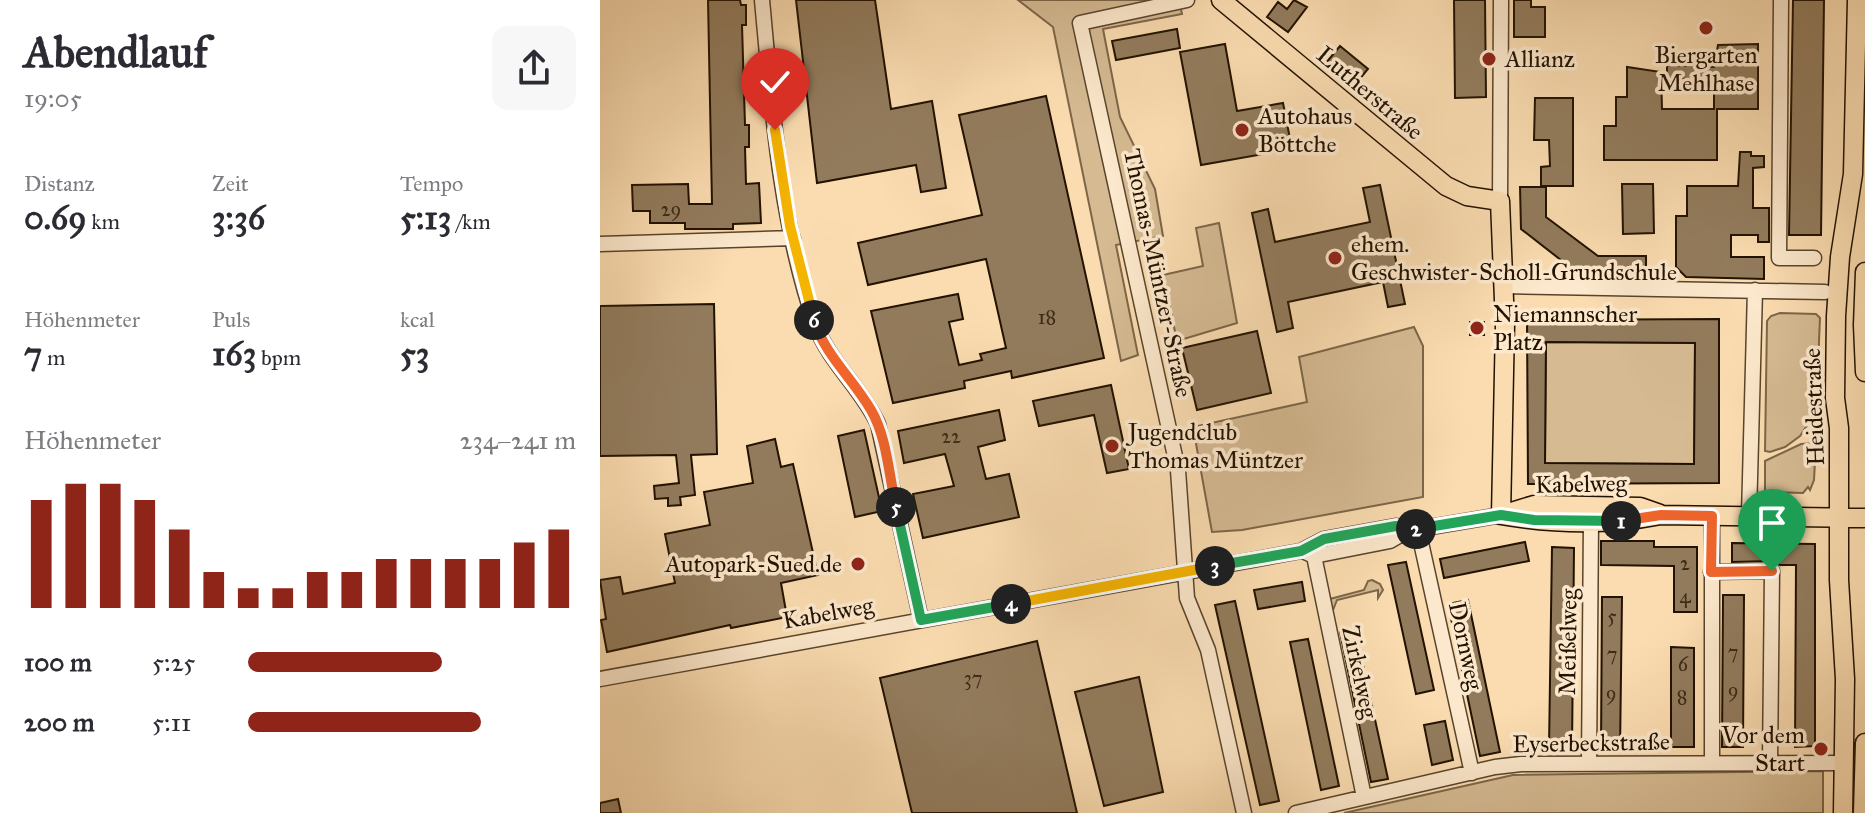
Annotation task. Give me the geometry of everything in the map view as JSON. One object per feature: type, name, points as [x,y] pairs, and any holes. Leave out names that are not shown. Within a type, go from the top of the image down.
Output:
[{"type":"main road","name":"Lutherstraße","points":[[1221,0],[1446,186],[1467,196],[1500,201]]},
{"type":"main road","name":"Heidestraße","points":[[1843,813],[1845,679],[1839,580],[1839,428],[1831,290],[1853,174],[1857,0]]},
{"type":"main road","points":[[1500,201],[1503,286],[1501,515]]},
{"type":"main road","points":[[1864,284],[1865,372]]},
{"type":"main road","name":"Kabelweg","points":[[1501,515],[1534,505],[1640,507],[1661,515]]},
{"type":"main road","name":"Kabelweg","points":[[1501,515],[1534,520],[1628,521],[1661,515],[1865,518]]},
{"type":"main road","points":[[1863,813],[1865,743]]},
{"type":"street","points":[[762,0],[775,130],[793,238],[817,328],[878,424],[921,620]]},
{"type":"street","name":"Thomas-Müntzer-Straße","points":[[1187,0],[1080,23],[1178,470],[1189,607],[1208,650],[1244,813]]},
{"type":"street","points":[[1500,201],[1501,0]]},
{"type":"street","points":[[1781,0],[1779,258],[1814,258]]},
{"type":"street","points":[[600,244],[793,238]]},
{"type":"street","points":[[1503,286],[1831,290],[1864,284]]},
{"type":"street","points":[[1749,516],[1755,290]]},
{"type":"street","name":"Kabelweg","points":[[600,679],[1185,572],[1307,553],[1324,539],[1396,526],[1413,530],[1501,515]]},
{"type":"street","points":[[1712,516],[1712,763]]},
{"type":"street","name":"Meißelweg","points":[[1589,764],[1591,520]]},
{"type":"street","name":"Dornweg","points":[[1413,530],[1472,773]]},
{"type":"street","name":"Zirkelweg","points":[[1307,553],[1364,797]]},
{"type":"street","points":[[1711,572],[1772,571],[1770,763]]},
{"type":"street","name":"Eyserbeckstraße","points":[[1296,813],[1521,764],[1844,763]]},
{"type":"shaded area","points":[[1018,0],[1179,0],[1182,14],[1103,29],[1120,117],[1155,189],[1163,236],[1116,245],[1138,355],[1121,361],[1053,27]]},
{"type":"shaded area","points":[[1219,223],[1237,323],[1177,341],[1163,275],[1203,266],[1196,228]]},
{"type":"shaded area","points":[[1780,313],[1816,314],[1820,318],[1816,412],[1800,436],[1785,447],[1770,452],[1765,451],[1767,321]]},
{"type":"shaded area","points":[[1414,327],[1423,346],[1423,497],[1242,530],[1212,532],[1193,427],[1307,402],[1299,357]]},
{"type":"shaded area","points":[[1546,342],[1695,343],[1694,464],[1545,463]]},
{"type":"shaded area","points":[[1816,443],[1814,480],[1810,490],[1808,487],[1803,493],[1765,492],[1765,461],[1801,444]]},
{"type":"shaded area","points":[[1368,581],[1380,584],[1383,590],[1378,598],[1378,590],[1337,600],[1333,610],[1328,608],[1326,600],[1364,590]]},
{"type":"shaded area","points":[[1823,771],[1823,813],[1344,813],[1513,775]]},
{"type":"building","points":[[708,0],[740,0],[741,5],[746,5],[746,25],[742,25],[745,125],[749,125],[749,147],[745,147],[746,184],[759,183],[761,223],[733,224],[733,229],[685,229],[685,223],[650,223],[650,211],[633,211],[632,185],[688,184],[689,204],[712,204]]},
{"type":"building","points":[[796,0],[875,0],[891,109],[932,101],[946,188],[921,192],[916,165],[817,183]]},
{"type":"building","points":[[1294,0],[1307,7],[1288,32],[1267,17],[1278,2],[1287,9]]},
{"type":"building","points":[[1454,0],[1485,0],[1486,97],[1455,98]]},
{"type":"building","points":[[1514,0],[1531,0],[1531,7],[1545,7],[1545,37],[1514,37]]},
{"type":"building","points":[[1793,0],[1824,0],[1821,235],[1789,235]]},
{"type":"building","points":[[1177,29],[1180,48],[1116,60],[1112,41]]},
{"type":"building","points":[[1225,44],[1237,111],[1283,103],[1292,149],[1201,165],[1180,52]]},
{"type":"building","points":[[1758,44],[1758,109],[1717,109],[1717,160],[1604,160],[1604,126],[1616,126],[1616,97],[1627,97],[1627,67],[1661,72],[1662,109],[1714,109],[1714,80],[1667,78],[1667,65],[1714,67],[1718,45]]},
{"type":"building","points":[[1340,46],[1368,69],[1353,87],[1325,64]]},
{"type":"building","points":[[1046,96],[1104,358],[1012,378],[1011,371],[964,381],[965,388],[893,403],[871,311],[958,294],[963,319],[949,322],[959,365],[982,360],[980,354],[1006,348],[986,259],[868,285],[858,243],[982,215],[959,115]]},
{"type":"building","points":[[1535,98],[1573,98],[1573,186],[1541,186],[1541,167],[1550,166],[1549,140],[1534,140]]},
{"type":"building","points":[[1740,152],[1764,156],[1764,167],[1753,168],[1753,208],[1769,208],[1769,242],[1758,242],[1758,235],[1731,235],[1731,257],[1764,257],[1764,279],[1686,277],[1676,267],[1676,216],[1687,216],[1687,186],[1738,186]]},
{"type":"building","points":[[1622,184],[1653,184],[1654,233],[1623,234]]},
{"type":"building","name":"ehem. Geschwister-Scholl-Grundschule","points":[[1380,185],[1405,304],[1388,307],[1383,282],[1288,302],[1293,328],[1277,332],[1252,213],[1268,209],[1275,242],[1370,222],[1363,188]]},
{"type":"building","points":[[1520,187],[1546,187],[1546,217],[1598,256],[1646,256],[1646,279],[1584,278],[1521,229]]},
{"type":"building","points":[[714,304],[717,454],[691,455],[695,495],[680,497],[681,505],[668,506],[668,498],[655,499],[654,486],[679,483],[676,455],[600,456],[600,306]]},
{"type":"building","points":[[1719,319],[1719,483],[1528,484],[1527,320]],"holes":[[[1546,342],[1695,343],[1694,464],[1545,463]]]},
{"type":"building","name":"Niemannscher Platz","points":[[1470,322],[1484,322],[1484,335],[1470,335]]},
{"type":"building","points":[[1257,331],[1271,393],[1197,410],[1182,348]]},
{"type":"building","points":[[1111,385],[1129,469],[1107,473],[1094,415],[1039,426],[1033,401]]},
{"type":"building","points":[[999,410],[1005,440],[978,447],[986,479],[1009,474],[1019,517],[923,538],[913,494],[954,486],[945,454],[904,463],[898,431]]},
{"type":"building","points":[[864,430],[882,511],[855,517],[838,436]]},
{"type":"building","points":[[775,439],[781,467],[793,464],[818,575],[781,583],[787,617],[731,628],[730,625],[607,652],[601,620],[606,619],[600,580],[620,577],[623,594],[675,583],[665,534],[710,525],[704,492],[753,483],[747,446]]},
{"type":"building","points":[[1601,541],[1654,541],[1654,547],[1697,547],[1697,612],[1674,612],[1674,566],[1601,565]]},
{"type":"building","points":[[1525,542],[1529,561],[1444,578],[1440,559]]},
{"type":"building","points":[[1732,543],[1815,544],[1815,746],[1795,747],[1796,565],[1780,565],[1772,561],[1732,562]]},
{"type":"building","points":[[1552,547],[1574,548],[1572,749],[1549,748]]},
{"type":"building","points":[[1406,562],[1434,690],[1416,694],[1388,565]]},
{"type":"building","points":[[1302,582],[1305,601],[1258,609],[1254,590]]},
{"type":"building","points":[[1723,595],[1744,595],[1743,747],[1722,747]]},
{"type":"building","points":[[1602,597],[1622,597],[1620,751],[1601,750]]},
{"type":"building","points":[[1468,600],[1500,752],[1480,756],[1448,604]]},
{"type":"building","points":[[1235,601],[1279,801],[1260,805],[1215,605]]},
{"type":"building","points":[[1355,628],[1388,779],[1371,782],[1340,632]]},
{"type":"building","points":[[1308,639],[1339,786],[1321,790],[1290,642]]},
{"type":"building","points":[[1037,641],[1077,813],[912,813],[880,678]]},
{"type":"building","points":[[1671,647],[1694,648],[1694,747],[1671,747]]},
{"type":"building","points":[[1139,677],[1163,792],[1104,806],[1075,692]]},
{"type":"building","points":[[1445,721],[1453,760],[1432,765],[1424,725]]},
{"type":"building","points":[[618,799],[621,813],[600,813],[600,803]]},
{"type":"place","name":"Biergarten Mehlhase","points":[[1706,28]]},
{"type":"place","name":"Allianz","points":[[1489,59]]},
{"type":"place","name":"Autohaus Böttche","points":[[1242,130]]},
{"type":"place","name":"ehem. Geschwister-Scholl-Grundschule","points":[[1335,258]]},
{"type":"place","name":"Niemannscher Platz","points":[[1477,328]]},
{"type":"place","name":"Jugendclub Thomas Müntzer","points":[[1112,446]]},
{"type":"place","name":"Autopark-Sued.de","points":[[858,564]]},
{"type":"place","name":"Vor dem Start","points":[[1821,749]]},
{"type":"route","points":[[775,130],[790,226],[817,328],[878,424],[921,620],[1301,551],[1324,539],[1396,526],[1407,531],[1501,515],[1534,520],[1628,521],[1661,515],[1712,516],[1711,572],[1772,571]]}]
